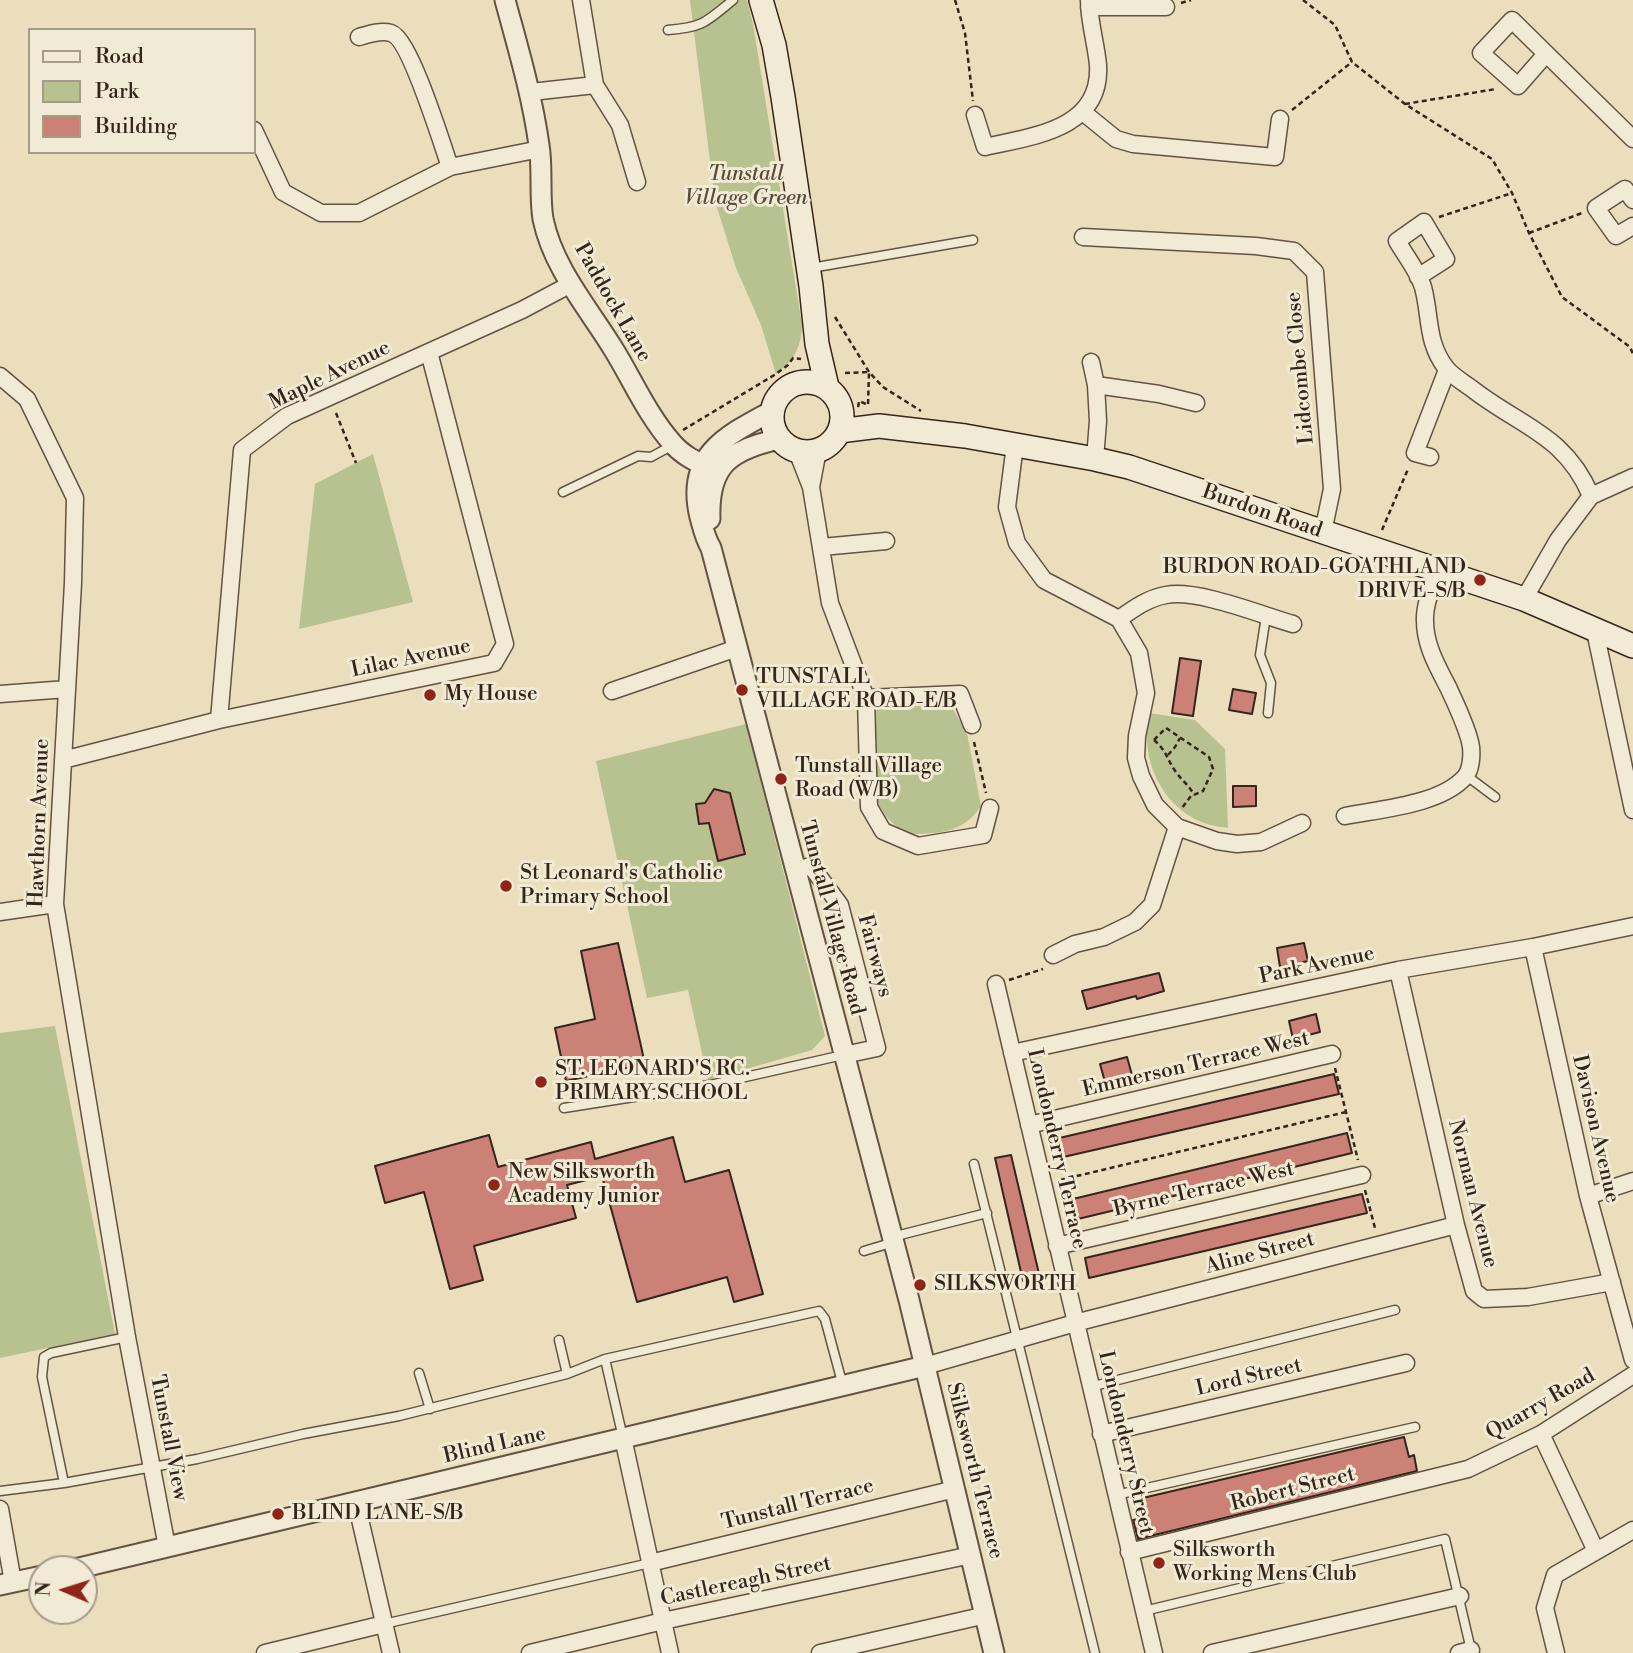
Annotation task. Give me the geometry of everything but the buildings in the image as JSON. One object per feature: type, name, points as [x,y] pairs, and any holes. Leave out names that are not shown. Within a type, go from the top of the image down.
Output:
[{"type":"main road","points":[[761,0],[774,45],[807,269],[828,379],[842,412],[839,431],[831,443],[798,447],[774,430],[772,411],[781,393],[796,383],[828,379]]},
{"type":"main road","name":"Burdon Road","points":[[828,379],[878,426]]},
{"type":"main road","name":"Burdon Road","points":[[839,431],[878,426],[1015,445],[1129,467],[1524,599],[1633,646]]},
{"type":"street","name":"Paddock Lane","points":[[505,0],[531,92],[540,149],[544,220],[550,240],[571,284],[613,348],[651,415],[686,457],[710,469]]},
{"type":"street","points":[[581,0],[595,85],[620,125],[637,182]]},
{"type":"street","points":[[975,115],[985,147],[1030,137],[1072,121],[1084,113],[1093,99],[1098,80],[1089,3],[1166,7]]},
{"type":"street","points":[[1546,54],[1518,86],[1481,53],[1512,20],[1633,139]]},
{"type":"street","points":[[359,37],[379,32],[391,33],[400,38],[450,167]]},
{"type":"street","points":[[531,92],[595,85]]},
{"type":"street","points":[[1084,113],[1116,139],[1133,144],[1263,157],[1275,157],[1280,119]]},
{"type":"street","points":[[256,134],[283,192],[321,213],[359,213],[450,167],[540,149]]},
{"type":"street","points":[[1633,200],[1625,189],[1596,208],[1616,236],[1633,226]]},
{"type":"street","points":[[1418,278],[1446,259],[1424,222],[1397,241],[1418,278],[1423,286],[1429,335],[1447,370],[1485,399],[1554,443],[1582,474],[1591,496]]},
{"type":"street","name":"Lidcombe Close","points":[[1083,237],[1256,246],[1294,251],[1315,272],[1332,489],[1323,532]]},
{"type":"street","name":"Maple Avenue","points":[[219,720],[242,450],[287,416],[522,310],[571,284]]},
{"type":"street","name":"Lilac Avenue","points":[[63,760],[219,720],[494,663],[505,644],[429,352]]},
{"type":"street","points":[[1091,362],[1096,386],[1098,421],[1095,459]]},
{"type":"street","points":[[1422,455],[1447,370]]},
{"type":"street","name":"Hawthorn Avenue","points":[[0,376],[27,399],[75,498],[73,583],[55,904],[127,1337]]},
{"type":"street","points":[[1096,386],[1160,394],[1196,403]]},
{"type":"street","points":[[710,469],[717,445],[772,411]]},
{"type":"street","points":[[710,469],[756,444],[798,447],[811,487],[830,603],[866,698],[869,807],[883,831],[918,846],[983,835],[990,808]]},
{"type":"street","points":[[1015,445],[1007,506],[1017,543],[1044,580],[1119,619],[1139,653],[1146,693],[1137,736],[1136,758],[1141,776],[1156,805],[1175,824],[1217,841],[1237,844],[1261,842],[1302,823]]},
{"type":"street","name":"Tunstall Village Road","points":[[710,469],[697,479],[696,494],[702,524],[711,548],[909,1300]]},
{"type":"street","points":[[1524,599],[1552,550],[1591,496],[1633,477]]},
{"type":"street","points":[[822,547],[887,541]]},
{"type":"street","points":[[1345,816],[1422,801],[1448,791],[1467,776],[1471,761],[1471,744],[1430,651],[1426,632],[1425,615],[1437,570]]},
{"type":"street","points":[[1119,619],[1143,603],[1168,594],[1199,597],[1293,624]]},
{"type":"street","points":[[1595,631],[1632,803]]},
{"type":"street","points":[[612,691],[737,648]]},
{"type":"street","points":[[0,694],[67,689]]},
{"type":"street","points":[[866,698],[960,694],[972,725]]},
{"type":"street","points":[[1053,955],[1074,944],[1104,937],[1135,922],[1152,905],[1175,824]]},
{"type":"street","name":"Fairways","points":[[794,870],[811,866],[839,905],[877,1048],[844,1055]]},
{"type":"street","points":[[0,912],[55,904]]},
{"type":"street","name":"Park Avenue","points":[[1012,1053],[1398,970],[1533,947],[1633,926]]},
{"type":"street","name":"Davison Avenue","points":[[1533,947],[1588,1196],[1633,1360]]},
{"type":"street","name":"Norman Avenue","points":[[1398,970],[1456,1225],[1474,1291],[1484,1300],[1528,1297],[1612,1282]]},
{"type":"street","name":"Londonderry Terrace","points":[[996,984],[1075,1324]]},
{"type":"street","name":"Emmerson Terrace West","points":[[1029,1125],[1332,1054]]},
{"type":"street","name":"Byrne Terrace West","points":[[1056,1246],[1362,1175]]},
{"type":"street","points":[[1588,1196],[1633,1181]]},
{"type":"street","name":"Aline Street","points":[[925,1366],[1456,1225]]},
{"type":"street","name":"Silksworth Terrace","points":[[909,1300],[994,1653]]},
{"type":"street","name":"Londonderry Street","points":[[1075,1324],[1154,1653]]},
{"type":"street","name":"Tunstall View","points":[[127,1337],[167,1548]]},
{"type":"street","name":"Lord Street","points":[[1101,1434],[1406,1363]]},
{"type":"street","name":"Blind Lane","points":[[98,1564],[925,1366]]},
{"type":"street","name":"Quarry Road","points":[[1468,1469],[1541,1434],[1633,1375]]},
{"type":"street","points":[[1541,1434],[1595,1551]]},
{"type":"street","points":[[623,1438],[670,1653]]},
{"type":"street","name":"Robert Street","points":[[1129,1552],[1468,1469]]},
{"type":"street","name":"Tunstall Terrace","points":[[650,1563],[955,1489]]},
{"type":"street","points":[[356,1502],[391,1653]]},
{"type":"street","points":[[0,1509],[7,1583],[28,1579]]},
{"type":"street","points":[[1556,1653],[1545,1608],[1555,1575],[1633,1530]]},
{"type":"street","name":"Castlereagh Street","points":[[530,1653],[971,1555]]},
{"type":"street","points":[[1212,1653],[1460,1596]]},
{"type":"street","points":[[820,1653],[986,1615]]},
{"type":"street","points":[[265,1653],[288,1650],[384,1624]]},
{"type":"lane","points":[[668,30],[702,25],[733,0]]},
{"type":"lane","points":[[807,269],[973,240]]},
{"type":"lane","points":[[563,492],[638,456],[651,457],[670,440]]},
{"type":"lane","points":[[1266,616],[1260,655],[1271,682],[1268,713]]},
{"type":"lane","points":[[1467,776],[1495,797]]},
{"type":"lane","points":[[564,1108],[710,1085],[844,1055]]},
{"type":"lane","points":[[974,1164],[1095,1653]]},
{"type":"lane","points":[[864,1251],[986,1213]]},
{"type":"lane","points":[[1090,1387],[1395,1310]]},
{"type":"lane","points":[[0,1491],[152,1467],[429,1409],[567,1374],[605,1359],[819,1311],[825,1319],[843,1385]]},
{"type":"lane","points":[[64,1483],[42,1377],[44,1357],[51,1353],[127,1337]]},
{"type":"lane","points":[[559,1340],[567,1374]]},
{"type":"lane","points":[[605,1359],[623,1438]]},
{"type":"lane","points":[[419,1373],[429,1409]]},
{"type":"lane","points":[[1116,1495],[1415,1427]]},
{"type":"lane","points":[[1144,1611],[1445,1539],[1460,1596],[1465,1652]]},
{"type":"lane","points":[[384,1624],[650,1563]]},
{"type":"path","points":[[955,0],[965,33],[975,115]]},
{"type":"path","points":[[1303,0],[1335,25],[1352,62],[1405,104],[1492,159],[1512,193],[1562,297],[1630,347],[1633,354]]},
{"type":"path","points":[[1280,119],[1352,62]]},
{"type":"path","points":[[1405,104],[1518,86]]},
{"type":"path","points":[[1424,222],[1512,193]]},
{"type":"path","points":[[1529,233],[1596,208]]},
{"type":"path","points":[[835,317],[869,372],[883,387],[931,417]]},
{"type":"path","points":[[670,440],[776,374],[793,358],[868,405],[869,372]]},
{"type":"path","points":[[828,379],[832,365],[835,374],[869,372]]},
{"type":"path","points":[[330,397],[356,463]]},
{"type":"path","points":[[1373,549],[1422,455]]},
{"type":"path","points":[[972,725],[990,808]]},
{"type":"path","points":[[1154,740],[1166,728],[1209,757],[1213,769],[1203,791],[1191,796],[1175,824]]},
{"type":"path","points":[[1137,736],[1154,740],[1168,755],[1176,772],[1194,795]]},
{"type":"path","points":[[1168,755],[1180,738]]},
{"type":"path","points":[[996,984],[1042,969],[1053,955]]},
{"type":"path","points":[[1332,1054],[1379,1245]]},
{"type":"path","points":[[1042,1185],[1346,1112]]},
{"type":"green space","name":"Tunstall Village Green","points":[[690,0],[747,0],[753,24],[802,325],[795,353],[776,374],[761,325],[736,268],[715,201]]},
{"type":"green space","points":[[373,454],[413,602],[299,629],[315,484]]},
{"type":"green space","points":[[877,704],[950,704],[967,733],[981,806],[966,822],[938,833],[905,834],[887,818],[875,799],[870,707]]},
{"type":"green space","points":[[1149,713],[1195,720],[1225,749],[1228,828],[1207,824],[1191,817],[1177,807],[1166,794],[1157,779],[1147,747]]},
{"type":"green space","points":[[746,724],[825,1036],[812,1050],[708,1080],[688,990],[647,998],[596,761]]},
{"type":"green space","points":[[55,1026],[115,1334],[0,1358],[0,1033]]},
{"type":"place","name":"BURDON ROAD-GOATHLAND DRIVE-S/B","points":[[1480,580]]},
{"type":"place","name":"TUNSTALL VILLAGE ROAD-E/B","points":[[742,690]]},
{"type":"place","name":"My House","points":[[430,695]]},
{"type":"place","name":"Tunstall Village Road (W/B)","points":[[781,779]]},
{"type":"place","name":"St Leonard's Catholic Primary School","points":[[506,886]]},
{"type":"place","name":"ST. LEONARD'S RC. PRIMARY SCHOOL","points":[[541,1082]]},
{"type":"place","name":"New Silksworth Academy Junior","points":[[494,1185]]},
{"type":"place","name":"SILKSWORTH","points":[[920,1285]]},
{"type":"place","name":"BLIND LANE-S/B","points":[[278,1514]]},
{"type":"place","name":"Silksworth Working Mens Club","points":[[1159,1563]]}]
